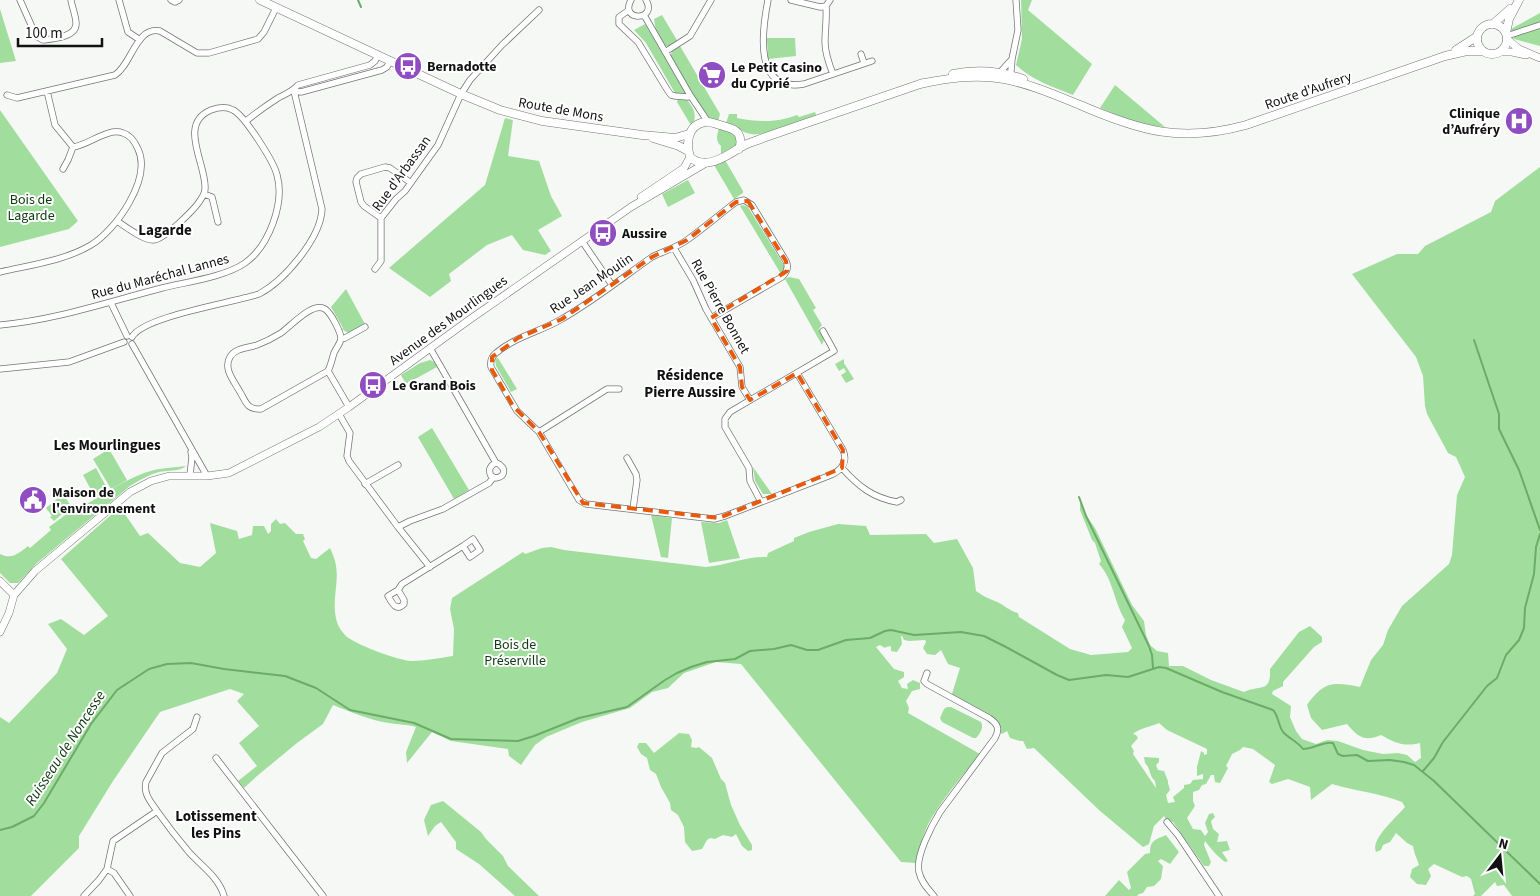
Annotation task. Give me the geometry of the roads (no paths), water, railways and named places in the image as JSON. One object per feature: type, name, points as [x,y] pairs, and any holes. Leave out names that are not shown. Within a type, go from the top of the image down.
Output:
[{"type":"main road","name":"Route de Mons","points":[[260,0],[461,94],[500,110],[528,118],[642,135],[675,138],[689,134]]},
{"type":"main road","points":[[1493,24],[1519,0]]},
{"type":"main road","points":[[1506,36],[1498,26],[1488,24],[1480,29],[1476,37],[1482,51],[1491,55],[1504,49],[1509,19],[1519,0]]},
{"type":"main road","name":"Route d'Aufrery","points":[[1445,56],[1476,37]]},
{"type":"main road","name":"Route d'Aufrery","points":[[1005,76],[1128,124],[1157,132],[1192,134],[1216,132],[1246,125],[1445,56],[1467,51],[1482,51]]},
{"type":"main road","points":[[763,138],[751,138],[738,134],[733,129],[708,122],[696,126],[689,134],[687,140],[689,154],[700,163],[706,163],[731,154],[739,148],[763,138],[920,84],[959,77],[1005,76]]},
{"type":"main road","points":[[738,134],[739,148]]},
{"type":"main road","name":"Route de Mons","points":[[642,135],[679,146],[689,154]]},
{"type":"street","points":[[20,0],[36,36],[43,40],[70,34],[74,30],[76,24],[70,0]]},
{"type":"street","points":[[119,0],[128,32],[140,40]]},
{"type":"street","points":[[171,0],[175,2],[179,0]]},
{"type":"street","points":[[631,0],[628,7],[629,10],[635,16],[644,16]]},
{"type":"street","points":[[644,16],[649,9],[646,0]]},
{"type":"street","points":[[665,52],[690,36],[711,0]]},
{"type":"street","points":[[768,0],[764,24],[764,55],[766,67],[780,82],[796,85],[872,61]]},
{"type":"street","points":[[791,0],[820,7],[826,6]]},
{"type":"street","points":[[830,0],[826,6],[825,44],[833,74]]},
{"type":"street","points":[[1005,76],[1012,59],[1018,30],[1016,0]]},
{"type":"street","points":[[7,95],[17,98],[114,74],[123,68],[144,34],[155,30],[160,31],[196,53],[209,52],[258,39],[264,32],[276,8]]},
{"type":"street","name":"Rue d'Arbassan","points":[[375,269],[381,262],[381,218],[405,191],[438,145],[461,94],[470,80],[539,10]]},
{"type":"street","points":[[629,10],[619,17],[619,24],[638,42],[671,95],[690,95]]},
{"type":"street","points":[[644,16],[708,122]]},
{"type":"street","points":[[1538,57],[1514,46],[1506,36],[1540,25]]},
{"type":"street","points":[[1500,52],[1512,52],[1538,57]]},
{"type":"street","points":[[861,54],[864,63]]},
{"type":"street","points":[[0,369],[69,362],[124,342],[125,338],[143,327],[167,318],[259,294],[282,278],[306,249],[322,214],[294,91],[298,85],[370,65],[378,55]]},
{"type":"street","points":[[1005,76],[1012,59]]},
{"type":"street","points":[[246,121],[259,110],[294,91],[301,92],[382,70],[390,61]]},
{"type":"street","points":[[47,91],[55,126],[73,147]]},
{"type":"street","points":[[696,104],[698,116],[696,126]]},
{"type":"street","name":"Rue du Maréchal Lannes","points":[[0,325],[47,318],[111,303],[233,270],[247,262],[265,241],[272,224],[278,201],[279,183],[274,166],[246,121],[240,114],[225,108],[218,108],[208,112],[198,120],[195,136],[205,185],[204,194],[212,197],[218,222]]},
{"type":"street","points":[[0,272],[77,252],[96,242],[117,221],[135,191],[141,164],[135,142],[128,135],[122,132],[111,132],[82,146],[73,147]]},
{"type":"street","points":[[63,169],[73,147]]},
{"type":"street","name":"Avenue des Mourlingues","points":[[631,207],[640,197],[684,168],[689,154]]},
{"type":"street","name":"Avenue des Mourlingues","points":[[12,598],[42,564],[130,492],[144,484],[162,478],[190,475],[220,475],[237,470],[320,426],[631,207],[706,163]]},
{"type":"street","points":[[381,218],[361,202],[356,182],[360,174],[385,167],[390,168],[410,184]]},
{"type":"street","points":[[117,221],[144,238],[158,240],[166,235],[196,206],[204,194]]},
{"type":"street","name":"Rue Jean Moulin","points":[[711,318],[782,276],[787,271],[786,261],[752,204],[744,200],[736,202],[687,240],[674,248],[665,250],[652,257],[562,319],[518,338],[494,354],[490,364],[513,406],[538,432],[579,500],[586,504],[714,519],[831,475],[842,468]]},
{"type":"street","points":[[582,241],[612,285]]},
{"type":"street","name":"Rue Pierre Bonnet","points":[[674,248],[693,280],[711,318],[740,367],[742,387],[750,400]]},
{"type":"street","points":[[111,303],[134,340],[132,344],[208,476]]},
{"type":"street","points":[[341,339],[329,312],[320,307],[315,307],[278,335],[233,353],[228,363],[228,369],[249,407],[254,410],[261,409],[328,371],[334,352],[341,339],[365,327]]},
{"type":"street","points":[[761,502],[750,481],[749,468],[728,432],[724,423],[725,419],[730,412],[834,351],[823,331]]},
{"type":"street","points":[[124,342],[128,345],[132,344]]},
{"type":"street","points":[[398,527],[452,504],[489,483],[494,478],[499,478],[504,474],[504,468],[496,463],[430,348]]},
{"type":"street","points":[[328,371],[349,407]]},
{"type":"street","points":[[797,372],[843,450],[845,461],[842,468],[862,488],[889,500],[897,502],[901,500]]},
{"type":"street","points":[[538,432],[607,389],[620,389]]},
{"type":"street","points":[[339,414],[350,433],[347,456],[349,461],[430,567]]},
{"type":"street","points":[[190,447],[192,457],[190,475]]},
{"type":"street","points":[[627,458],[636,474],[633,509]]},
{"type":"street","points":[[494,478],[489,473],[489,469],[496,463]]},
{"type":"street","points":[[365,484],[398,465]]},
{"type":"street","points":[[398,590],[402,584],[463,546]]},
{"type":"street","points":[[0,581],[12,598],[9,613],[0,632]]},
{"type":"street","points":[[0,587],[12,598]]},
{"type":"street","points":[[927,673],[924,681],[927,684],[996,722],[998,728],[995,738],[940,812],[927,838],[920,860],[919,872],[922,882],[934,896]]},
{"type":"street","points":[[197,717],[193,729],[162,752],[144,788],[158,811],[190,853],[209,872],[223,890],[224,896]]},
{"type":"street","points":[[216,758],[323,896]]},
{"type":"street","points":[[84,896],[100,880],[107,869],[113,841],[158,811]]},
{"type":"street","points":[[1167,822],[1178,835],[1219,896]]},
{"type":"street","points":[[107,869],[114,873],[130,896]]},
{"type":"waterway","points":[[358,0],[361,7]]},
{"type":"waterway","points":[[1474,340],[1499,414],[1499,429],[1519,470],[1540,530]]},
{"type":"waterway","points":[[1079,497],[1086,516],[1149,646],[1153,668]]},
{"type":"waterway","points":[[1423,771],[1487,686],[1497,678],[1506,655],[1519,640],[1524,628],[1525,608],[1534,574],[1536,547],[1540,534]]},
{"type":"waterway","name":"Ruisseau de Noncesse","points":[[0,830],[12,827],[34,816],[44,803],[91,724],[117,690],[149,669],[167,664],[191,663],[285,676],[316,688],[350,710],[414,723],[451,739],[518,741],[579,718],[627,707],[677,673],[707,662],[735,659],[750,651],[791,645],[807,650],[818,650],[846,640],[870,638],[891,630],[914,635],[961,632],[984,636],[1069,680],[1106,675],[1128,677],[1159,667],[1166,668],[1222,692],[1273,710],[1282,731],[1303,749],[1333,743],[1338,754],[1343,756],[1357,755],[1368,761],[1390,760],[1414,765],[1434,781],[1540,884]]},
{"type":"place","name":"Bernadotte","points":[[408,66]]},
{"type":"place","name":"Le Petit Casino du Cyprié","points":[[712,75]]},
{"type":"place","name":"Clinique d’Aufréry","points":[[1519,121]]},
{"type":"place","name":"Aussire","points":[[603,233]]},
{"type":"place","name":"Le Grand Bois","points":[[373,385]]},
{"type":"place","name":"Maison de l'environnement","points":[[33,500]]},
{"type":"district","name":"Lagarde","points":[[165,230]]},
{"type":"district","name":"Résidence Pierre Aussire","points":[[690,384]]},
{"type":"district","name":"Les Mourlingues","points":[[107,445]]},
{"type":"district","name":"Lotissement les Pins","points":[[216,824]]},
{"type":"park label","name":"Bois de Lagarde","points":[[31,207]]},
{"type":"park label","name":"Bois de Préserville","points":[[515,652]]}]
